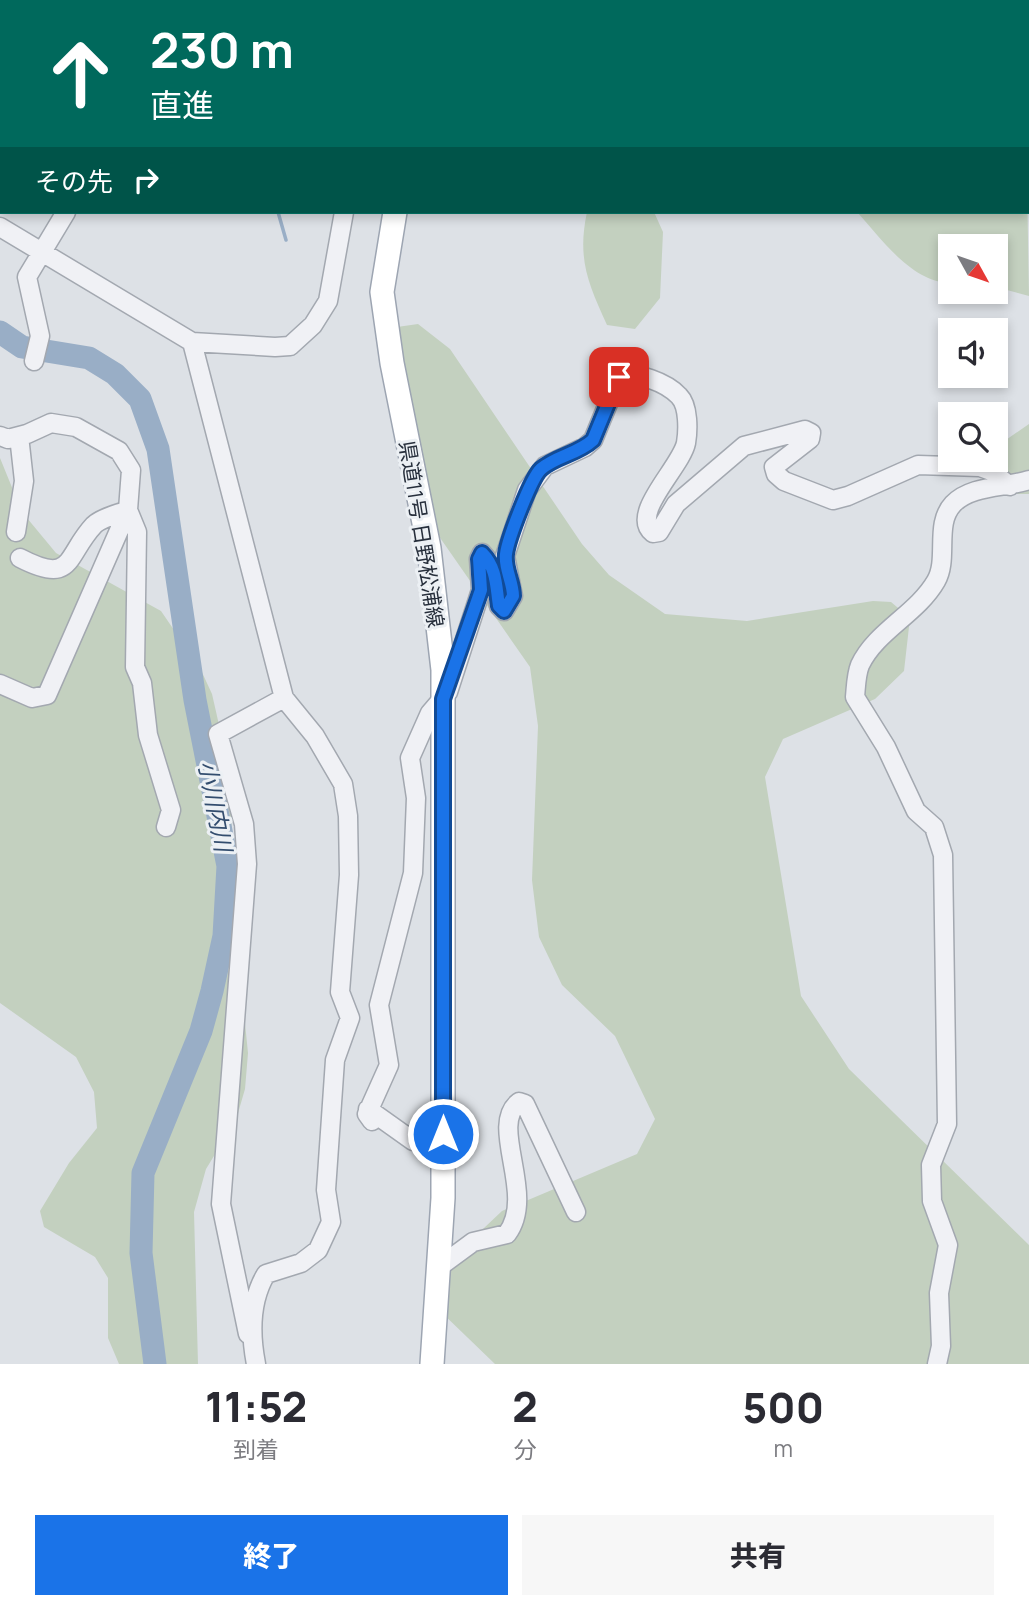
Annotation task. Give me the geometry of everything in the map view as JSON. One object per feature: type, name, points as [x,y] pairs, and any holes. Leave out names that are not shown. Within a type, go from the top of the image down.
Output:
[{"type":"main road","name":"県道11号 日野松浦線","points":[[395,214],[382,292],[391,362],[429,548],[443,670],[443,1134],[439,1266],[432,1364]]},
{"type":"street","points":[[34,361],[40,336],[27,277],[65,214]]},
{"type":"street","points":[[0,227],[192,342],[290,346],[313,325],[328,301],[344,214]]},
{"type":"street","points":[[192,342],[284,698],[314,736],[343,784],[348,816],[349,875],[340,992],[350,1018],[335,1059],[326,1191],[331,1222],[318,1250],[301,1262],[266,1274],[256,1292],[252,1340],[256,1364]]},
{"type":"street","points":[[443,1134],[413,1141],[370,1115],[389,1065],[379,1005],[412,873],[416,798],[410,758],[430,713],[443,699],[481,590],[479,559],[482,553],[489,560],[496,577],[499,606],[504,611],[513,596],[505,556],[527,490],[545,466],[585,447],[593,440],[619,377],[627,373],[650,379],[681,397],[685,411],[688,433],[685,449],[649,508],[645,521],[647,528],[653,533],[659,532],[676,504],[744,446],[805,430],[811,433],[810,439],[782,458],[774,467],[776,474],[784,481],[833,500],[918,465],[980,467],[991,471],[1010,486]]},
{"type":"street","points":[[0,436],[8,439],[51,423],[76,426],[119,452],[131,470],[128,510],[47,695],[32,698],[0,684]]},
{"type":"street","points":[[16,532],[24,481],[19,436]]},
{"type":"street","points":[[937,1364],[942,1346],[939,1293],[948,1245],[932,1201],[931,1165],[947,1124],[943,855],[934,827],[916,811],[886,747],[855,697],[859,667],[870,650],[929,593],[939,576],[944,519],[951,505],[966,492],[1010,486],[1029,480]]},
{"type":"street","points":[[20,558],[42,570],[63,567],[74,557],[95,524],[128,510]]},
{"type":"street","points":[[128,510],[137,532],[135,667],[142,683],[148,735],[171,810],[166,827]]},
{"type":"street","points":[[252,1340],[244,1329],[220,1204],[247,864],[244,824],[218,734],[284,698]]},
{"type":"street","points":[[439,1266],[473,1242],[508,1234],[516,1222],[519,1210],[517,1182],[508,1145],[508,1127],[514,1106],[519,1102],[525,1104],[576,1212]]},
{"type":"green space","points":[[587,214],[655,214],[663,232],[660,298],[635,329],[607,325],[586,270],[584,229]]},
{"type":"green space","points":[[859,214],[1028,214],[1029,296],[1008,290],[1008,234],[938,234],[938,281],[922,275],[898,257]]},
{"type":"green space","points":[[418,324],[450,349],[582,544],[609,575],[665,614],[747,621],[873,601],[891,602],[910,618],[904,671],[875,699],[783,739],[765,777],[801,996],[849,1069],[1029,1245],[1029,1364],[495,1364],[439,1310],[448,1262],[502,1211],[637,1154],[655,1119],[615,1036],[562,985],[539,937],[532,880],[538,726],[530,667],[420,509],[397,327]]},
{"type":"green space","points":[[1029,424],[1029,494],[1006,494],[987,486],[986,472],[1008,472],[1008,438]]},
{"type":"green space","points":[[0,458],[22,512],[56,553],[161,611],[200,668],[212,694],[229,769],[232,835],[218,890],[218,936],[245,1023],[248,1053],[245,1089],[236,1120],[206,1169],[194,1212],[198,1364],[119,1364],[108,1338],[108,1278],[95,1257],[44,1227],[40,1211],[69,1163],[97,1128],[94,1092],[76,1057],[0,1003]]},
{"type":"waterway","points":[[279,214],[286,240]]},
{"type":"waterway","name":"小川内川","points":[[0,332],[22,347],[89,358],[115,374],[140,399],[158,449],[195,700],[228,866],[224,936],[201,1031],[143,1173],[141,1253],[155,1364]]},
{"type":"route","points":[[443,1134],[443,699],[448,692],[481,590],[479,559],[482,553],[489,560],[496,577],[499,606],[504,611],[513,596],[505,556],[527,490],[545,466],[585,447],[593,440],[619,377]]}]
